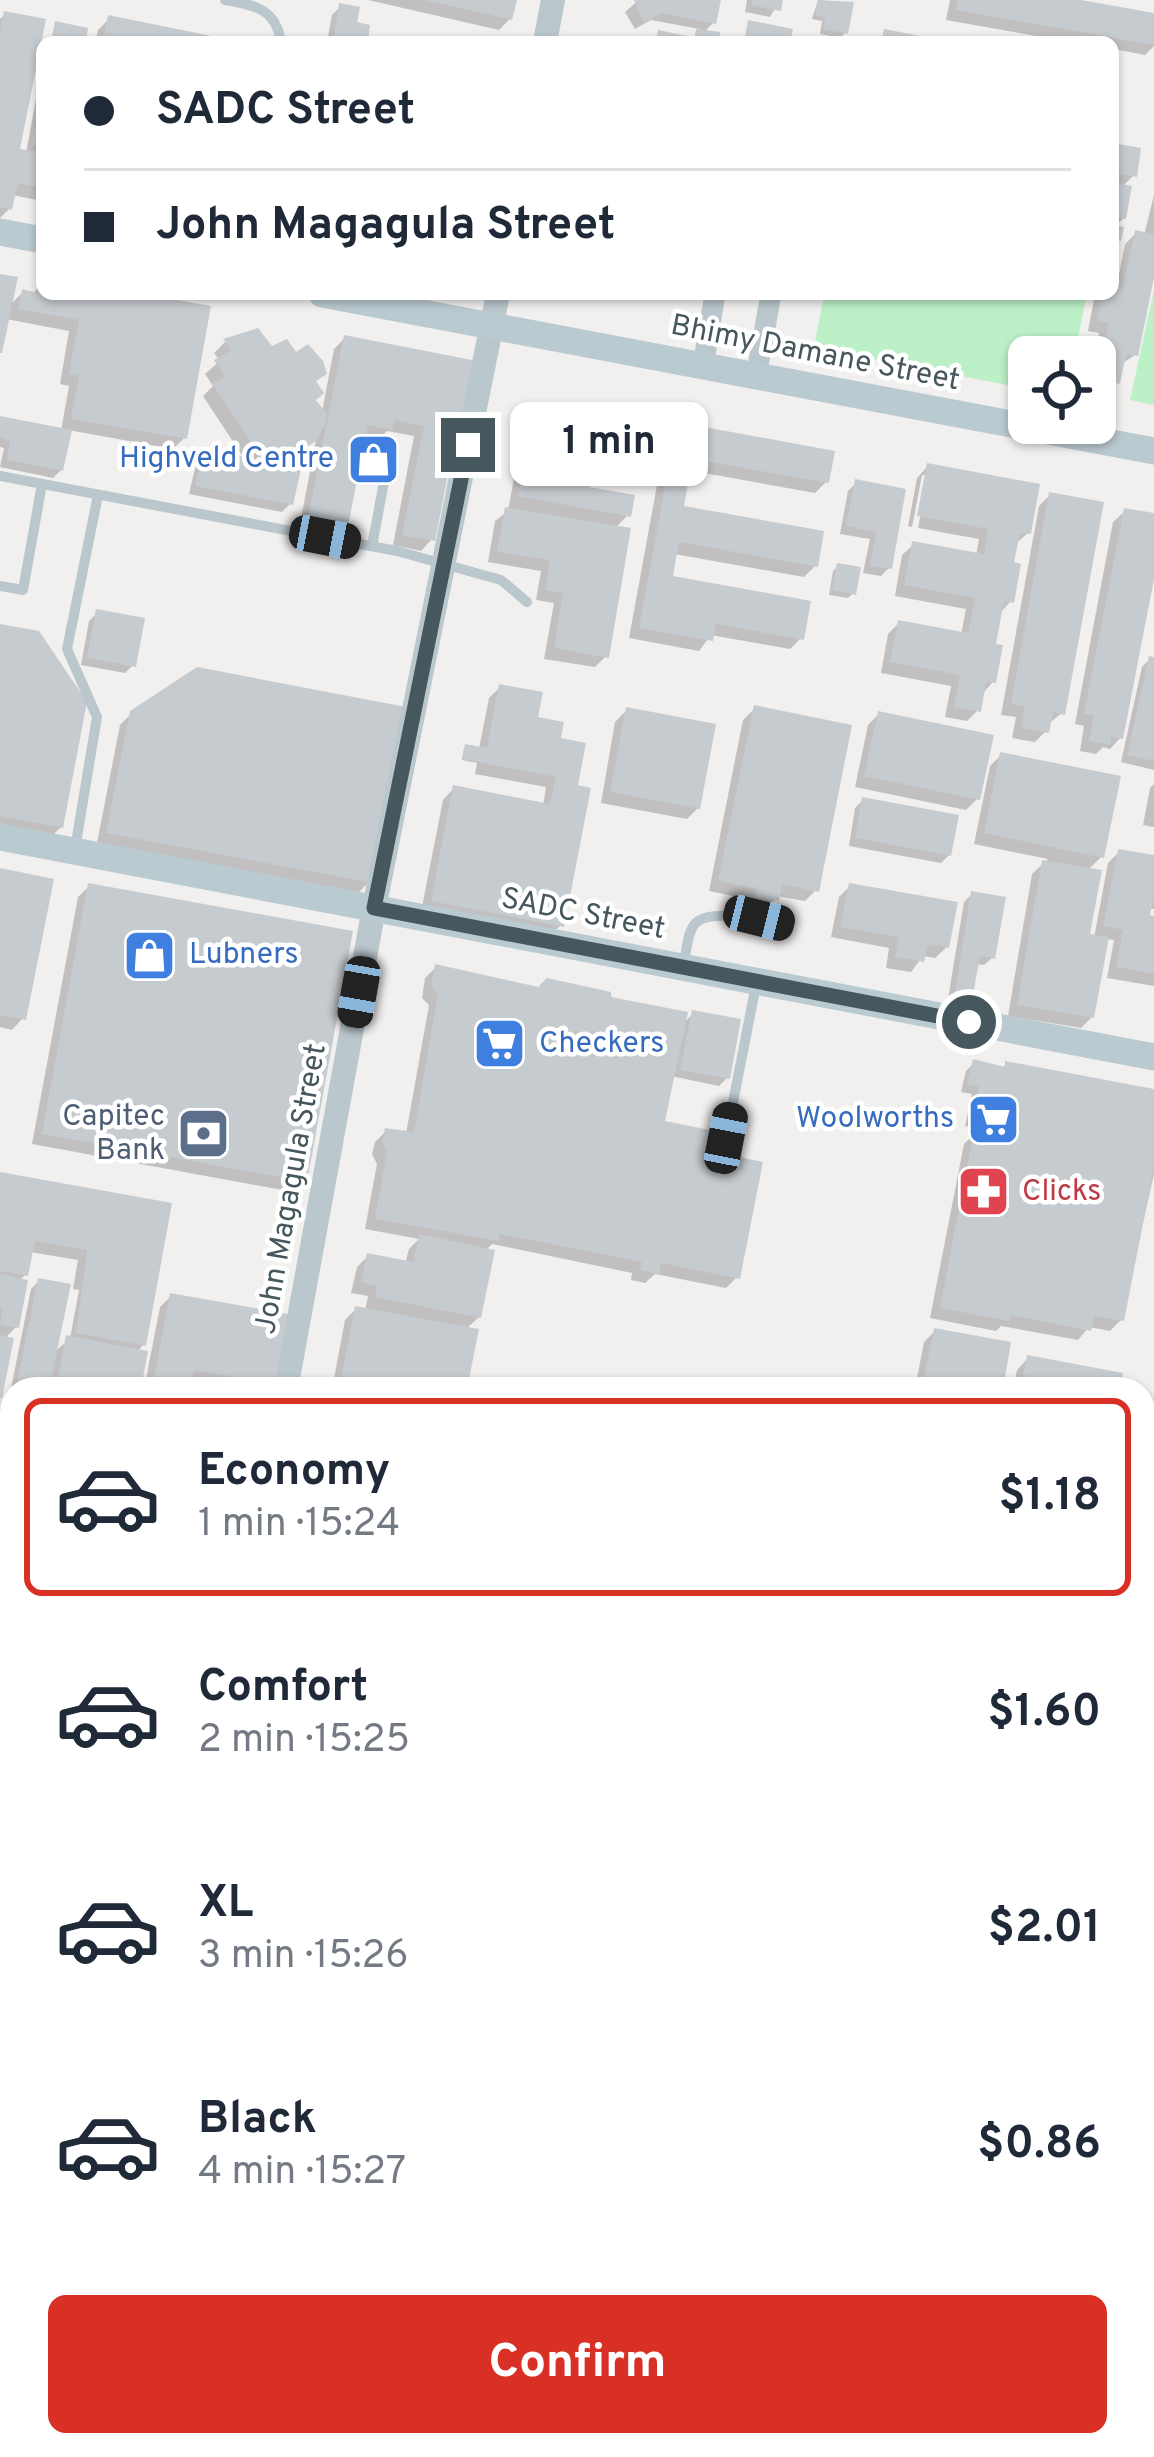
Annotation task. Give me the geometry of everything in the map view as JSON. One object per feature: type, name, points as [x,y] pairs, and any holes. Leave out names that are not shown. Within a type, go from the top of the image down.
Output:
[{"type":"main road","points":[[0,232],[36,239]]},
{"type":"main road","name":"Bhimy Damane Street","points":[[354,300],[1154,451]]},
{"type":"main road","name":"SADC Street","points":[[0,837],[1154,1057]]},
{"type":"street","points":[[546,36],[553,0]]},
{"type":"street","name":"John Magagula Street","points":[[288,1377],[374,908],[497,300]]},
{"type":"street","points":[[703,366],[714,300]]},
{"type":"street","points":[[756,376],[770,300]]},
{"type":"lane","points":[[225,0],[256,3],[272,16],[279,36]]},
{"type":"lane","points":[[372,546],[389,455]]},
{"type":"lane","points":[[0,476],[443,562],[501,580],[526,602]]},
{"type":"lane","points":[[0,586],[23,590],[42,484]]},
{"type":"lane","points":[[74,852],[97,717],[68,649],[98,495]]},
{"type":"lane","points":[[683,968],[692,928],[701,920],[736,916],[784,925]]},
{"type":"lane","points":[[726,1138],[756,982]]},
{"type":"green space","points":[[1154,290],[1154,405],[1130,400]]},
{"type":"green space","points":[[823,300],[1086,300],[1078,336],[1008,336],[1008,385],[814,348]]},
{"type":"building","points":[[425,0],[517,0],[512,20]]},
{"type":"building","points":[[634,0],[721,0],[716,24],[661,13],[644,23]]},
{"type":"building","points":[[752,0],[783,0],[781,11],[751,5]]},
{"type":"building","points":[[818,0],[854,2],[848,34],[823,29],[825,17],[815,15]]},
{"type":"building","points":[[957,0],[1081,0],[1154,13],[1154,45],[1119,36],[956,10]]},
{"type":"building","points":[[339,3],[360,7],[357,22],[370,25],[369,36],[334,36]]},
{"type":"building","points":[[4,11],[46,19],[43,36],[36,36],[36,69],[20,149],[36,152],[36,187],[18,183],[12,210],[0,207]]},
{"type":"building","points":[[108,15],[211,36],[104,36]]},
{"type":"building","points":[[748,20],[793,29],[791,36],[745,36]]},
{"type":"building","points":[[55,21],[88,28],[87,36],[52,36]]},
{"type":"building","points":[[696,29],[720,32],[720,36],[695,36]]},
{"type":"building","points":[[884,29],[920,36],[882,36]]},
{"type":"building","points":[[1119,144],[1141,148],[1137,177],[1119,174]]},
{"type":"building","points":[[1119,183],[1132,186],[1126,219],[1119,218]]},
{"type":"building","points":[[1135,230],[1154,234],[1154,278],[1138,356],[1126,354],[1120,384],[1116,383],[1116,336],[1106,336],[1109,323],[1097,320],[1102,300],[1119,300],[1119,287],[1123,288]]},
{"type":"building","points":[[0,274],[18,277],[2,353],[0,353]]},
{"type":"building","points":[[22,289],[36,292],[36,300],[178,300],[211,306],[187,439],[71,419],[79,376],[69,374],[79,320],[18,309]]},
{"type":"building","points":[[258,328],[272,346],[287,339],[296,352],[308,344],[327,374],[316,381],[324,393],[316,400],[327,414],[324,427],[316,441],[295,454],[287,445],[262,459],[212,383],[225,377],[214,360],[231,350],[223,339]]},
{"type":"building","points":[[344,335],[477,361],[463,435],[456,434],[435,541],[402,535],[424,426],[394,420],[392,430],[368,425],[348,526],[308,518]]},
{"type":"building","points":[[552,412],[601,421],[589,487],[635,495],[631,517],[518,496],[525,458],[543,461]]},
{"type":"building","points":[[0,416],[72,430],[63,471],[7,460],[10,441],[0,438]]},
{"type":"building","points":[[677,422],[835,451],[829,483],[692,459],[684,506],[824,531],[818,567],[679,542],[673,576],[811,601],[804,640],[716,624],[713,641],[639,628]]},
{"type":"building","points":[[204,448],[301,469],[293,505],[195,486]]},
{"type":"building","points":[[927,463],[1040,484],[1031,534],[1020,533],[1014,562],[1021,564],[1014,603],[1004,601],[996,644],[1003,645],[996,683],[986,682],[981,712],[954,707],[960,675],[890,662],[898,620],[968,633],[975,598],[904,585],[912,541],[984,554],[988,529],[917,516]]},
{"type":"building","points":[[855,479],[906,489],[892,569],[870,566],[876,532],[846,526]]},
{"type":"building","points":[[1049,492],[1104,502],[1065,715],[1053,712],[1049,733],[1021,728],[1025,707],[1011,704]]},
{"type":"building","points":[[505,507],[631,528],[609,658],[554,648],[563,593],[545,590],[550,560],[497,552]]},
{"type":"building","points":[[1124,508],[1154,513],[1154,579],[1123,739],[1111,737],[1110,745],[1089,741],[1094,715],[1084,714]]},
{"type":"building","points":[[837,563],[861,567],[856,595],[832,590]]},
{"type":"building","points":[[96,609],[145,618],[136,667],[87,658]]},
{"type":"building","points":[[0,624],[39,631],[87,702],[63,828],[0,816]]},
{"type":"building","points":[[1149,656],[1154,657],[1154,761],[1127,755]]},
{"type":"building","points":[[197,667],[406,707],[372,883],[106,833],[130,711]]},
{"type":"building","points":[[499,684],[543,692],[538,717],[564,722],[561,738],[586,743],[578,785],[591,788],[564,927],[431,901],[453,785],[550,804],[556,777],[462,759],[465,744],[487,748]]},
{"type":"building","points":[[754,705],[852,725],[819,892],[782,884],[779,901],[755,897],[757,889],[718,881]]},
{"type":"building","points":[[626,707],[716,724],[700,809],[610,792]]},
{"type":"building","points":[[878,711],[994,735],[980,800],[864,776]]},
{"type":"building","points":[[1000,752],[1121,776],[1104,858],[984,833]]},
{"type":"building","points":[[862,797],[959,815],[951,856],[855,838]]},
{"type":"building","points":[[1118,849],[1154,855],[1150,915],[1154,916],[1154,974],[1116,967],[1123,930],[1103,926]]},
{"type":"building","points":[[1042,860],[1102,870],[1090,934],[1109,937],[1094,1018],[1017,1005]]},
{"type":"building","points":[[0,868],[54,879],[26,1020],[0,1015]]},
{"type":"building","points":[[88,883],[353,931],[307,1182],[42,1134]]},
{"type":"building","points":[[849,883],[958,902],[949,948],[928,944],[924,962],[895,957],[899,937],[840,927]]},
{"type":"building","points":[[971,891],[1006,897],[995,959],[980,956],[973,995],[955,992]]},
{"type":"building","points":[[435,964],[538,987],[547,978],[688,1012],[665,1121],[715,1131],[711,1151],[763,1162],[740,1279],[661,1263],[659,1274],[640,1270],[642,1262],[500,1234],[499,1241],[375,1219],[387,1151],[382,1142],[385,1128],[414,1132],[438,994],[431,986]]},
{"type":"building","points":[[692,1010],[741,1019],[730,1079],[680,1070]]},
{"type":"building","points":[[973,1059],[1154,1089],[1154,1167],[1124,1321],[1094,1316],[1091,1331],[1011,1315],[1009,1321],[940,1308],[974,1129],[996,1135],[997,1124],[972,1118],[979,1087],[967,1084]]},
{"type":"building","points":[[0,1172],[172,1203],[146,1346],[76,1333],[87,1250],[35,1241],[28,1276],[0,1271]]},
{"type":"building","points":[[419,1234],[495,1250],[481,1318],[375,1297],[377,1286],[361,1282],[367,1253],[413,1262]]},
{"type":"building","points":[[0,1274],[28,1280],[19,1328],[0,1325]]},
{"type":"building","points":[[38,1278],[71,1284],[52,1377],[18,1377]]},
{"type":"building","points":[[170,1293],[288,1314],[276,1377],[232,1377],[194,1370],[193,1377],[154,1377]]},
{"type":"building","points":[[355,1306],[479,1329],[469,1377],[341,1377]]},
{"type":"building","points":[[934,1328],[1011,1342],[1005,1377],[924,1377]]},
{"type":"building","points":[[0,1335],[14,1338],[6,1377],[0,1377]]},
{"type":"building","points":[[66,1335],[148,1351],[143,1377],[58,1377]]},
{"type":"building","points":[[1027,1355],[1123,1373],[1122,1377],[1022,1377]]},
{"type":"place","name":"Highveld Centre","points":[[373,459]]},
{"type":"place","name":"Lubners","points":[[150,955]]},
{"type":"place","name":"Checkers","points":[[500,1044]]},
{"type":"place","name":"Woolworths","points":[[993,1119]]},
{"type":"place","name":"Capitec Bank","points":[[204,1134]]},
{"type":"place","name":"Clicks","points":[[983,1192]]},
{"type":"route","points":[[468,445],[374,908],[969,1022]]}]
